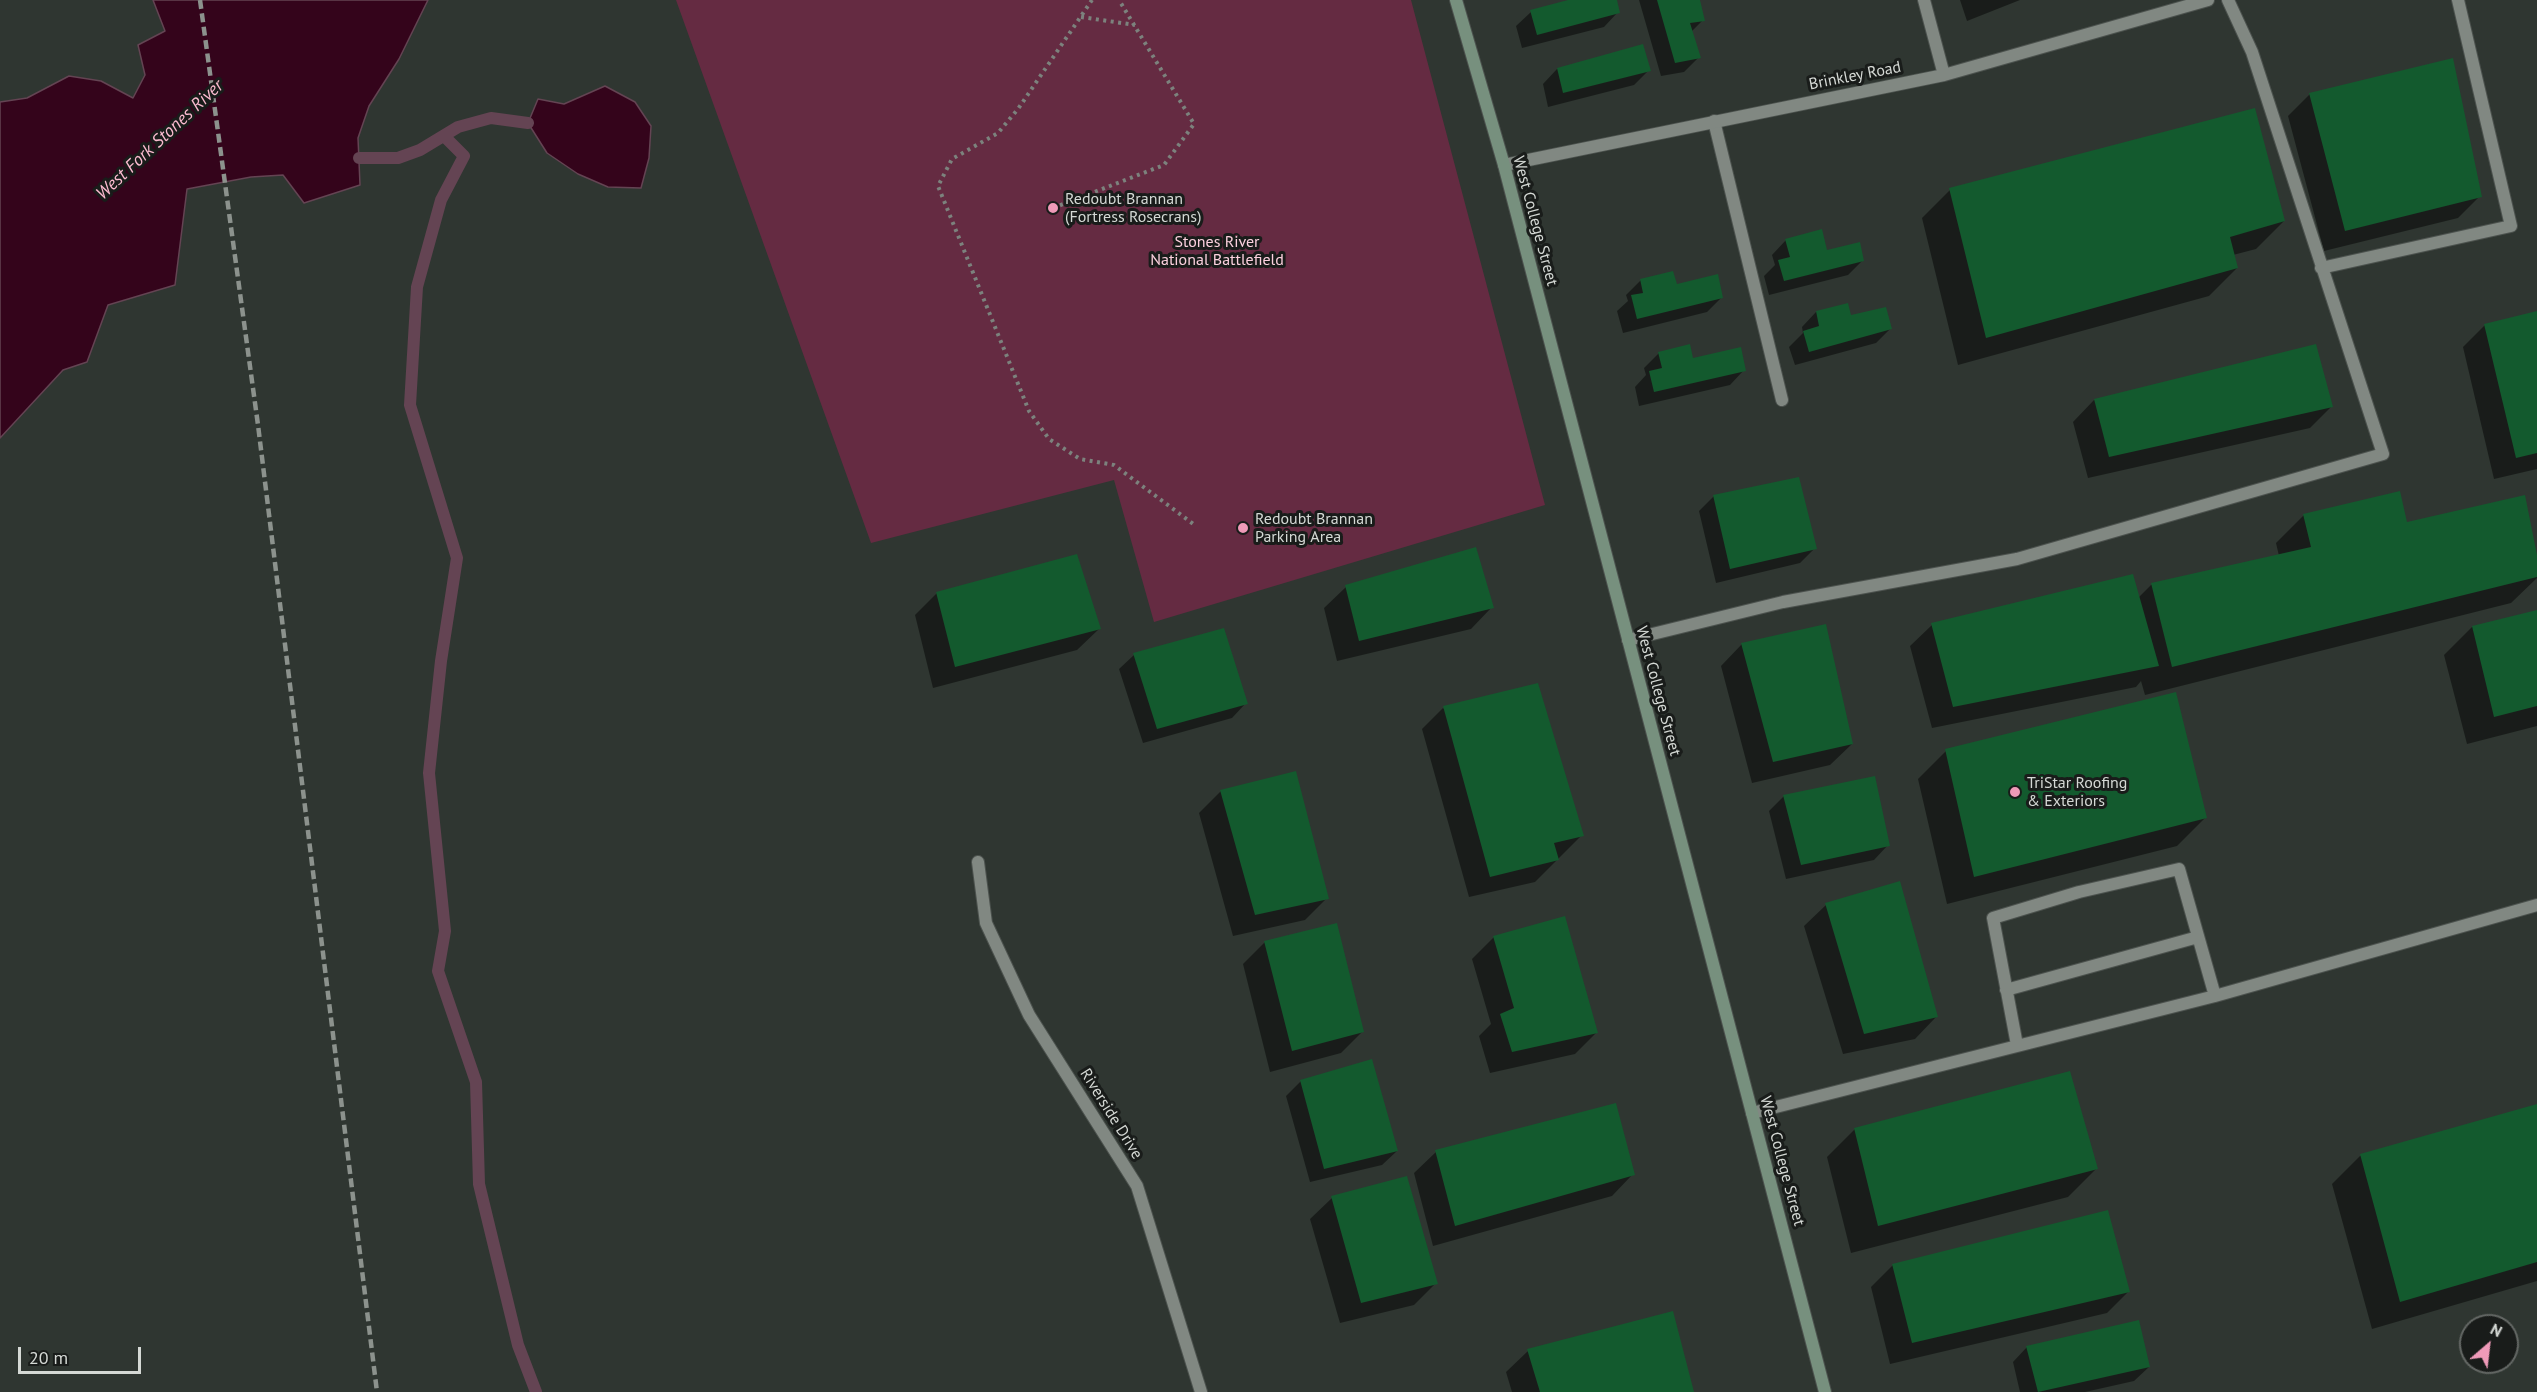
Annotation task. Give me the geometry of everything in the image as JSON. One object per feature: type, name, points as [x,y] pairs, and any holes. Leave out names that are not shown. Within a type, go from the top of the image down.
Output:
[{"type":"street","name":"West College Street","points":[[1456,0],[1504,165],[1825,1392]]},
{"type":"street","points":[[1924,0],[1944,75]]},
{"type":"street","name":"Brinkley Road","points":[[1504,165],[1944,75],[2208,0]]},
{"type":"street","points":[[1628,640],[1783,602],[2017,558],[2383,454],[2252,52],[2228,0]]},
{"type":"street","points":[[2321,268],[2511,226],[2458,0]]},
{"type":"street","points":[[1714,121],[1782,400]]},
{"type":"street","name":"Riverside Drive","points":[[978,862],[986,923],[1029,1015],[1137,1186],[1200,1392]]},
{"type":"street","points":[[2017,1045],[1993,918],[2079,892],[2179,869],[2215,996]]},
{"type":"street","points":[[1752,1113],[2215,996],[2537,905]]},
{"type":"street","points":[[2006,990],[2198,937]]},
{"type":"path","points":[[1092,0],[1018,109],[998,133],[952,159],[938,186],[1029,411],[1050,439],[1080,459],[1114,465],[1196,526]]},
{"type":"path","points":[[1053,208],[1164,165],[1194,124],[1119,0]]},
{"type":"path","points":[[1081,17],[1135,25]]},
{"type":"green space","name":"Stones River National Battlefield","points":[[676,0],[1411,0],[1545,505],[1154,622],[1114,480],[871,543]]},
{"type":"water","name":"West Fork Stones River","points":[[153,0],[428,0],[399,59],[369,106],[358,138],[360,185],[304,203],[283,175],[251,177],[187,189],[175,285],[108,305],[87,362],[63,370],[0,438],[0,102],[27,98],[69,76],[101,81],[133,98],[145,75],[138,45],[165,31]]},
{"type":"water","points":[[605,86],[635,102],[651,126],[649,158],[641,188],[608,187],[578,174],[547,153],[528,123],[538,99],[564,104]]},
{"type":"building","points":[[1568,0],[1617,0],[1620,13],[1537,35],[1530,10]]},
{"type":"building","points":[[1657,0],[1700,0],[1705,21],[1690,23],[1701,58],[1675,63]]},
{"type":"building","points":[[1643,44],[1651,71],[1563,93],[1557,68]]},
{"type":"building","points":[[2453,58],[2482,197],[2345,231],[2309,93]]},
{"type":"building","points":[[2255,108],[2285,221],[2230,237],[2238,268],[1986,338],[1949,188]]},
{"type":"building","points":[[1822,229],[1827,250],[1860,242],[1864,261],[1784,281],[1778,260],[1790,257],[1785,239]]},
{"type":"building","points":[[1673,271],[1677,284],[1718,274],[1723,298],[1637,319],[1631,295],[1643,293],[1640,279]]},
{"type":"building","points":[[1848,303],[1851,315],[1886,307],[1892,329],[1809,352],[1803,331],[1819,326],[1816,311]]},
{"type":"building","points":[[2537,311],[2537,453],[2516,458],[2484,324]]},
{"type":"building","points":[[1690,344],[1693,358],[1741,347],[1746,371],[1654,392],[1649,371],[1662,368],[1658,352]]},
{"type":"building","points":[[2316,344],[2333,407],[2109,457],[2094,399]]},
{"type":"building","points":[[1799,477],[1817,549],[1730,569],[1713,495]]},
{"type":"building","points":[[2400,491],[2407,522],[2525,495],[2537,555],[2537,577],[2172,667],[2151,583],[2311,547],[2303,514]]},
{"type":"building","points":[[1476,547],[1494,608],[1359,641],[1345,585]]},
{"type":"building","points":[[1077,554],[1101,629],[955,667],[936,592]]},
{"type":"building","points":[[2133,574],[2159,666],[1953,707],[1931,623]]},
{"type":"building","points":[[2537,610],[2537,706],[2494,717],[2472,626]]},
{"type":"building","points":[[1826,624],[1853,744],[1773,762],[1741,643]]},
{"type":"building","points":[[1224,628],[1248,704],[1157,729],[1133,653]]},
{"type":"building","points":[[1538,683],[1584,836],[1554,843],[1559,860],[1490,877],[1443,706]]},
{"type":"building","points":[[2176,692],[2207,818],[1974,877],[1945,749]]},
{"type":"building","points":[[1296,771],[1329,899],[1255,915],[1220,790]]},
{"type":"building","points":[[1875,776],[1890,846],[1801,865],[1783,795]]},
{"type":"building","points":[[1900,881],[1938,1017],[1864,1034],[1825,903]]},
{"type":"building","points":[[1565,916],[1598,1033],[1512,1052],[1500,1014],[1514,1008],[1493,936]]},
{"type":"building","points":[[1337,923],[1364,1032],[1292,1051],[1264,941]]},
{"type":"building","points":[[1372,1059],[1398,1151],[1324,1169],[1300,1080]]},
{"type":"building","points":[[2070,1071],[2098,1169],[1878,1226],[1854,1128]]},
{"type":"building","points":[[1616,1103],[1635,1175],[1455,1226],[1435,1150]]},
{"type":"building","points":[[2537,1104],[2537,1262],[2400,1302],[2360,1154]]},
{"type":"building","points":[[1407,1176],[1438,1284],[1361,1303],[1331,1196]]},
{"type":"building","points":[[2108,1210],[2130,1292],[1912,1343],[1892,1264]]},
{"type":"building","points":[[1673,1311],[1694,1392],[1540,1392],[1527,1349]]},
{"type":"building","points":[[2139,1320],[2150,1367],[2038,1392],[2026,1346]]},
{"type":"waterway","points":[[359,158],[398,158],[420,150],[458,127],[491,118],[528,123]]},
{"type":"waterway","points":[[444,136],[464,156],[441,200],[417,287],[410,405],[457,558],[441,661],[429,773],[445,931],[438,971],[476,1082],[479,1184],[518,1345],[536,1392]]},
{"type":"railway","points":[[200,0],[258,425],[377,1392]]},
{"type":"place","name":"Redoubt Brannan (Fortress Rosecrans)","points":[[1053,208]]},
{"type":"place","name":"Redoubt Brannan Parking Area","points":[[1243,528]]},
{"type":"place","name":"TriStar Roofing & Exteriors","points":[[2015,792]]}]
